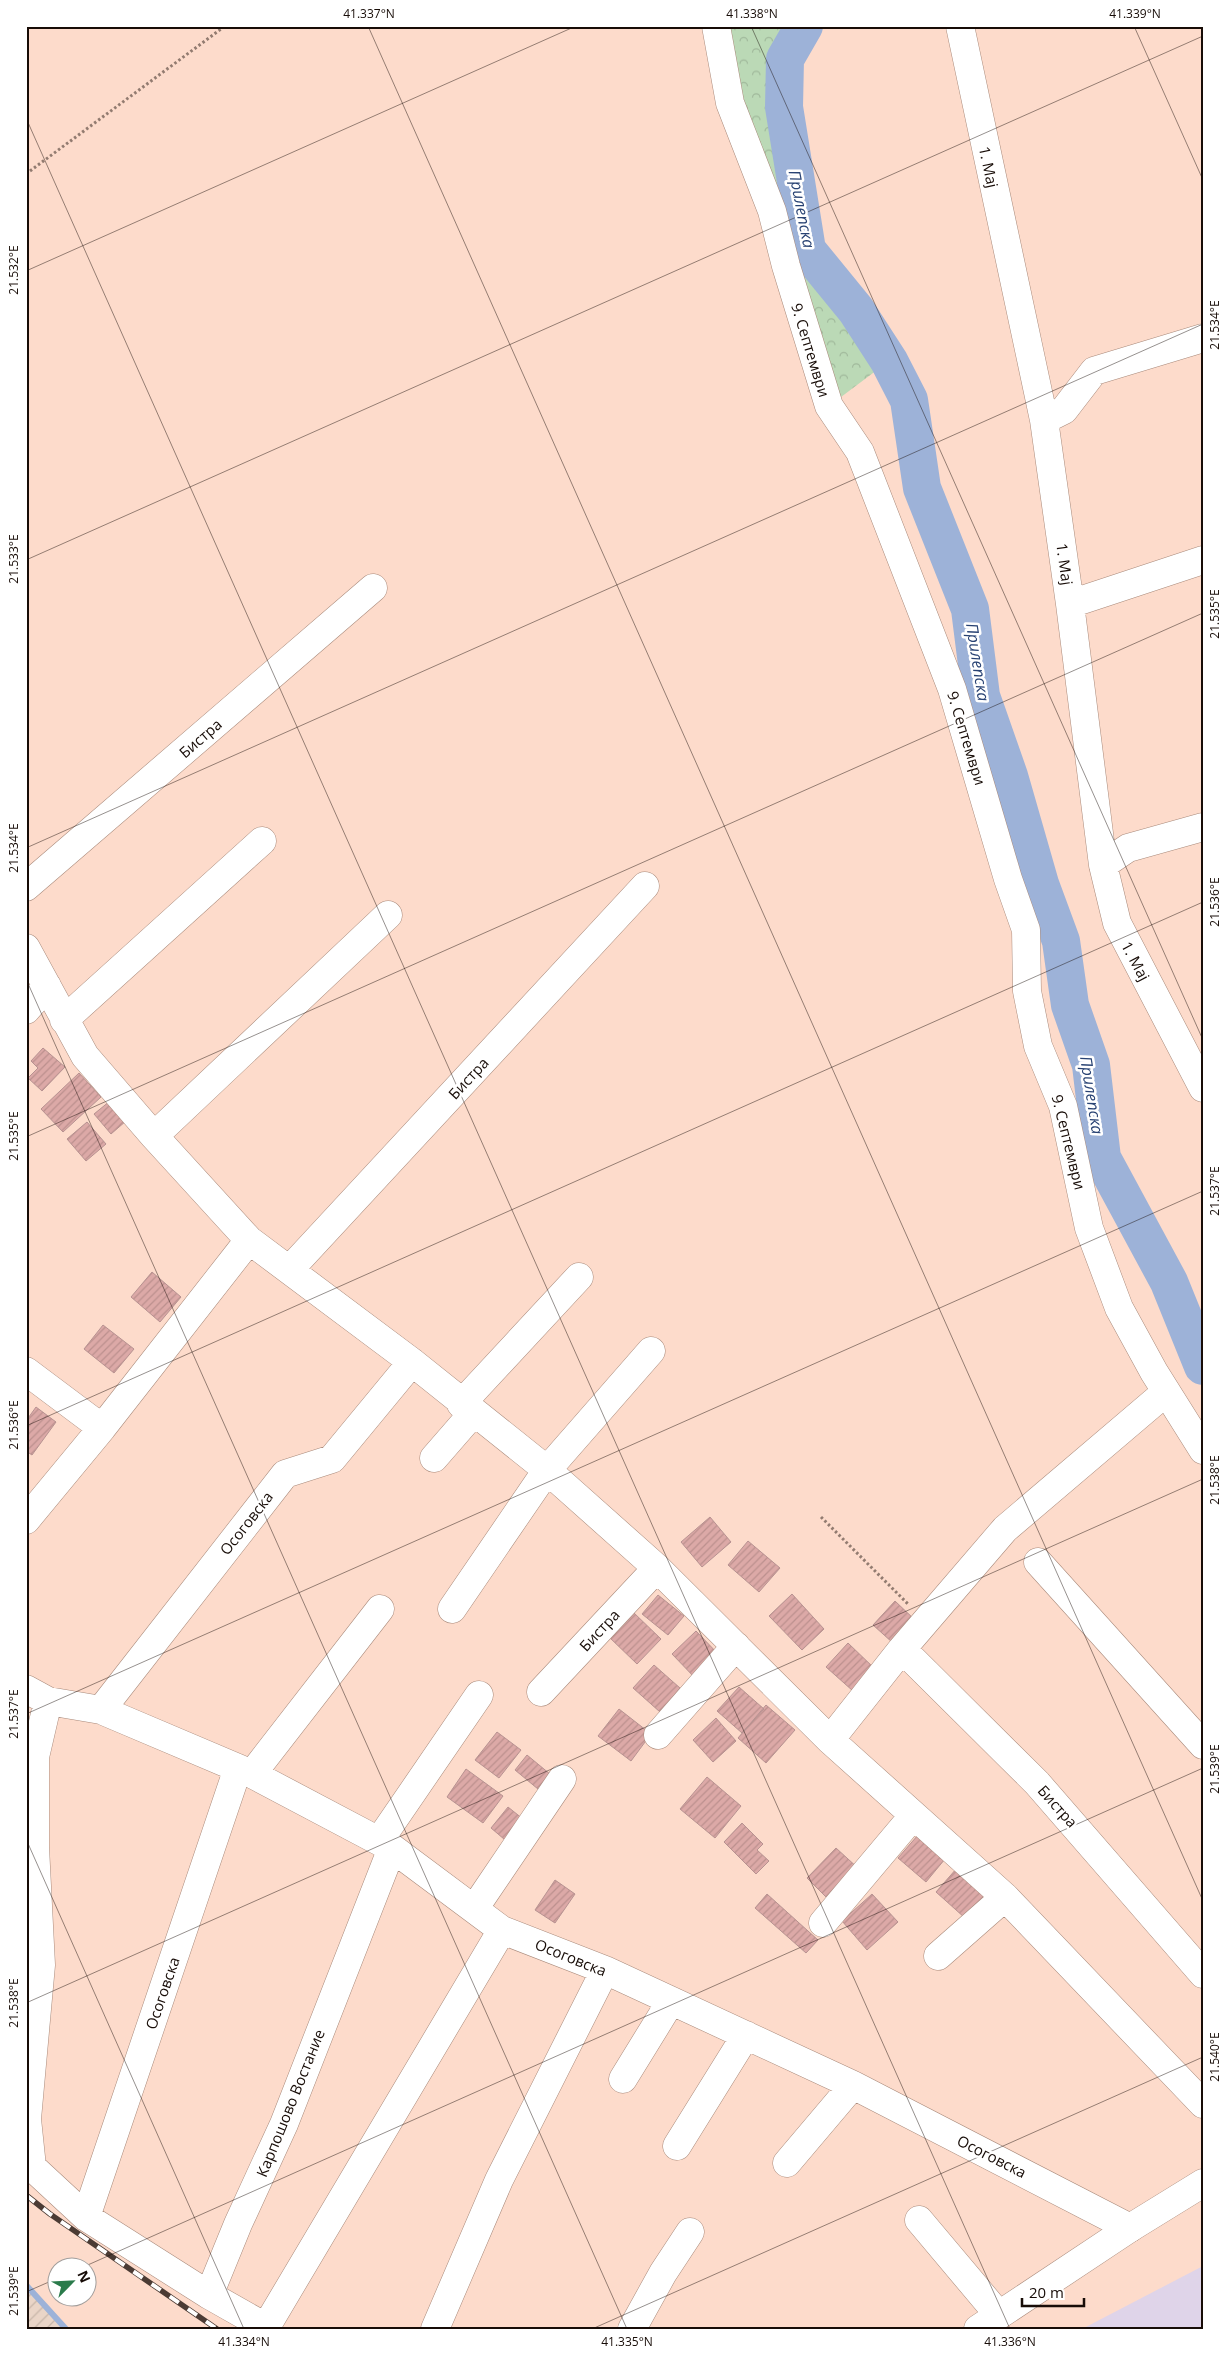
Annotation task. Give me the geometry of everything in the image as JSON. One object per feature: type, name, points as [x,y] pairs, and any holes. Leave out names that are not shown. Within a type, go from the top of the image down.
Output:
[{"type":"street","name":"9. Септември","points":[[716,26],[730,103],[772,211],[786,266],[829,406],[860,452],[955,698],[1008,879],[1026,930],[1027,991],[1038,1046],[1063,1106],[1089,1228],[1119,1308],[1166,1392],[1203,1450]]},
{"type":"street","name":"1. Мај","points":[[960,26],[1044,420],[1070,604],[1103,865],[1116,923],[1203,1088]]},
{"type":"street","points":[[1044,420],[1064,410],[1094,371],[1203,338]]},
{"type":"street","points":[[1070,604],[1203,560]]},
{"type":"street","name":"Бистра","points":[[26,887],[373,588]]},
{"type":"street","points":[[1103,865],[1128,848],[1203,827]]},
{"type":"street","points":[[64,1020],[262,841]]},
{"type":"street","name":"Бистра","points":[[290,1269],[645,886]]},
{"type":"street","points":[[154,1136],[388,915]]},
{"type":"street","points":[[26,948],[85,1056],[154,1136],[249,1240],[412,1362],[467,1408],[547,1470],[657,1568],[830,1740],[1005,1897],[1203,2104]]},
{"type":"street","points":[[26,1010],[47,986]]},
{"type":"street","points":[[26,1520],[102,1428],[249,1240]]},
{"type":"street","points":[[434,1458],[467,1408],[579,1277]]},
{"type":"street","points":[[452,1609],[547,1470],[651,1351]]},
{"type":"street","name":"Осоговска","points":[[101,1710],[285,1474],[332,1459],[412,1362]]},
{"type":"street","points":[[26,1371],[102,1428]]},
{"type":"street","points":[[830,1740],[902,1649],[1005,1529],[1166,1392]]},
{"type":"street","points":[[1038,1562],[1203,1745]]},
{"type":"street","name":"Бистра","points":[[541,1692],[657,1568]]},
{"type":"street","name":"Осоговска","points":[[86,2217],[245,1771],[380,1609]]},
{"type":"street","points":[[658,1734],[736,1646]]},
{"type":"street","name":"Бистра","points":[[902,1649],[1037,1783],[1203,1974]]},
{"type":"street","name":"Осоговска","points":[[209,2295],[86,2217],[32,2167],[27,2119],[41,1966],[35,1847],[37,1695],[101,1710],[245,1771],[385,1844],[502,1930],[605,1970],[853,2085],[1130,2228]]},
{"type":"street","points":[[385,1844],[479,1695]]},
{"type":"street","points":[[474,1909],[562,1779]]},
{"type":"street","points":[[823,1923],[913,1816]]},
{"type":"street","name":"Карпошово Востание","points":[[209,2295],[238,2224],[284,2124],[385,1844]]},
{"type":"street","points":[[938,1956],[1005,1897]]},
{"type":"street","points":[[209,2295],[268,2328],[502,1930]]},
{"type":"street","points":[[434,2329],[500,2180],[605,1970]]},
{"type":"street","points":[[623,2079],[671,2001]]},
{"type":"street","points":[[677,2146],[746,2035]]},
{"type":"street","points":[[787,2163],[853,2085]]},
{"type":"street","points":[[918,2220],[988,2321],[1130,2228],[1203,2183]]},
{"type":"street","points":[[632,2329],[663,2273],[690,2232]]},
{"type":"path","points":[[26,174],[225,26]]},
{"type":"path","points":[[821,1517],[926,1621]]},
{"type":"shaded area","points":[[1203,2266],[1203,2329],[1082,2329]]},
{"type":"shaded area","points":[[26,2285],[66,2329],[26,2329]]},
{"type":"green space","points":[[716,26],[804,26],[785,59],[784,107],[807,250],[856,310],[889,361],[829,406]]},
{"type":"building","points":[[43,1048],[65,1067],[42,1091],[28,1078],[38,1068],[31,1061]]},
{"type":"building","points":[[79,1073],[101,1097],[63,1132],[41,1109]]},
{"type":"building","points":[[110,1101],[126,1121],[111,1134],[94,1114]]},
{"type":"building","points":[[87,1122],[106,1144],[86,1161],[67,1139]]},
{"type":"building","points":[[152,1272],[181,1297],[160,1322],[131,1297]]},
{"type":"building","points":[[103,1325],[134,1349],[114,1373],[84,1349]]},
{"type":"building","points":[[36,1407],[56,1422],[32,1455],[26,1451],[26,1421]]},
{"type":"building","points":[[710,1517],[731,1542],[702,1567],[681,1542]]},
{"type":"building","points":[[748,1541],[780,1568],[759,1592],[728,1565]]},
{"type":"building","points":[[792,1594],[824,1629],[802,1650],[769,1616]]},
{"type":"building","points":[[658,1595],[684,1616],[668,1635],[642,1614]]},
{"type":"building","points":[[895,1601],[915,1620],[893,1643],[873,1625]]},
{"type":"building","points":[[633,1612],[661,1639],[637,1664],[609,1637]]},
{"type":"building","points":[[696,1631],[721,1657],[697,1680],[672,1654]]},
{"type":"building","points":[[848,1643],[874,1668],[853,1691],[826,1667]]},
{"type":"building","points":[[654,1665],[680,1688],[660,1712],[633,1688]]},
{"type":"building","points":[[739,1687],[764,1709],[742,1733],[717,1711]]},
{"type":"building","points":[[766,1705],[795,1730],[766,1763],[738,1738]]},
{"type":"building","points":[[619,1709],[651,1734],[631,1761],[598,1736]]},
{"type":"building","points":[[716,1718],[736,1741],[713,1762],[693,1740]]},
{"type":"building","points":[[497,1732],[521,1750],[499,1778],[475,1760]]},
{"type":"building","points":[[527,1755],[556,1779],[544,1794],[515,1770]]},
{"type":"building","points":[[466,1769],[503,1796],[483,1823],[447,1797]]},
{"type":"building","points":[[707,1777],[741,1806],[715,1838],[680,1809]]},
{"type":"building","points":[[508,1807],[528,1823],[511,1845],[491,1828]]},
{"type":"building","points":[[742,1823],[763,1844],[757,1850],[769,1861],[756,1874],[724,1842]]},
{"type":"building","points":[[918,1835],[945,1859],[926,1882],[898,1858]]},
{"type":"building","points":[[836,1848],[859,1869],[829,1900],[807,1878]]},
{"type":"building","points":[[957,1868],[986,1894],[965,1918],[936,1892]]},
{"type":"building","points":[[555,1880],[575,1894],[555,1923],[535,1910]]},
{"type":"building","points":[[767,1894],[818,1940],[806,1953],[755,1908]]},
{"type":"building","points":[[872,1894],[898,1922],[867,1950],[842,1921]]},
{"type":"waterway","name":"Прилепска","points":[[804,26],[785,59],[784,107],[807,250],[856,310],[889,361],[909,400],[922,488],[970,609],[981,696],[1009,776],[1040,884],[1061,941],[1070,1005],[1091,1065],[1102,1158],[1169,1282],[1203,1366]]},
{"type":"waterway","points":[[26,2285],[66,2329]]},
{"type":"railway","points":[[26,2195],[50,2214],[217,2329]]}]
